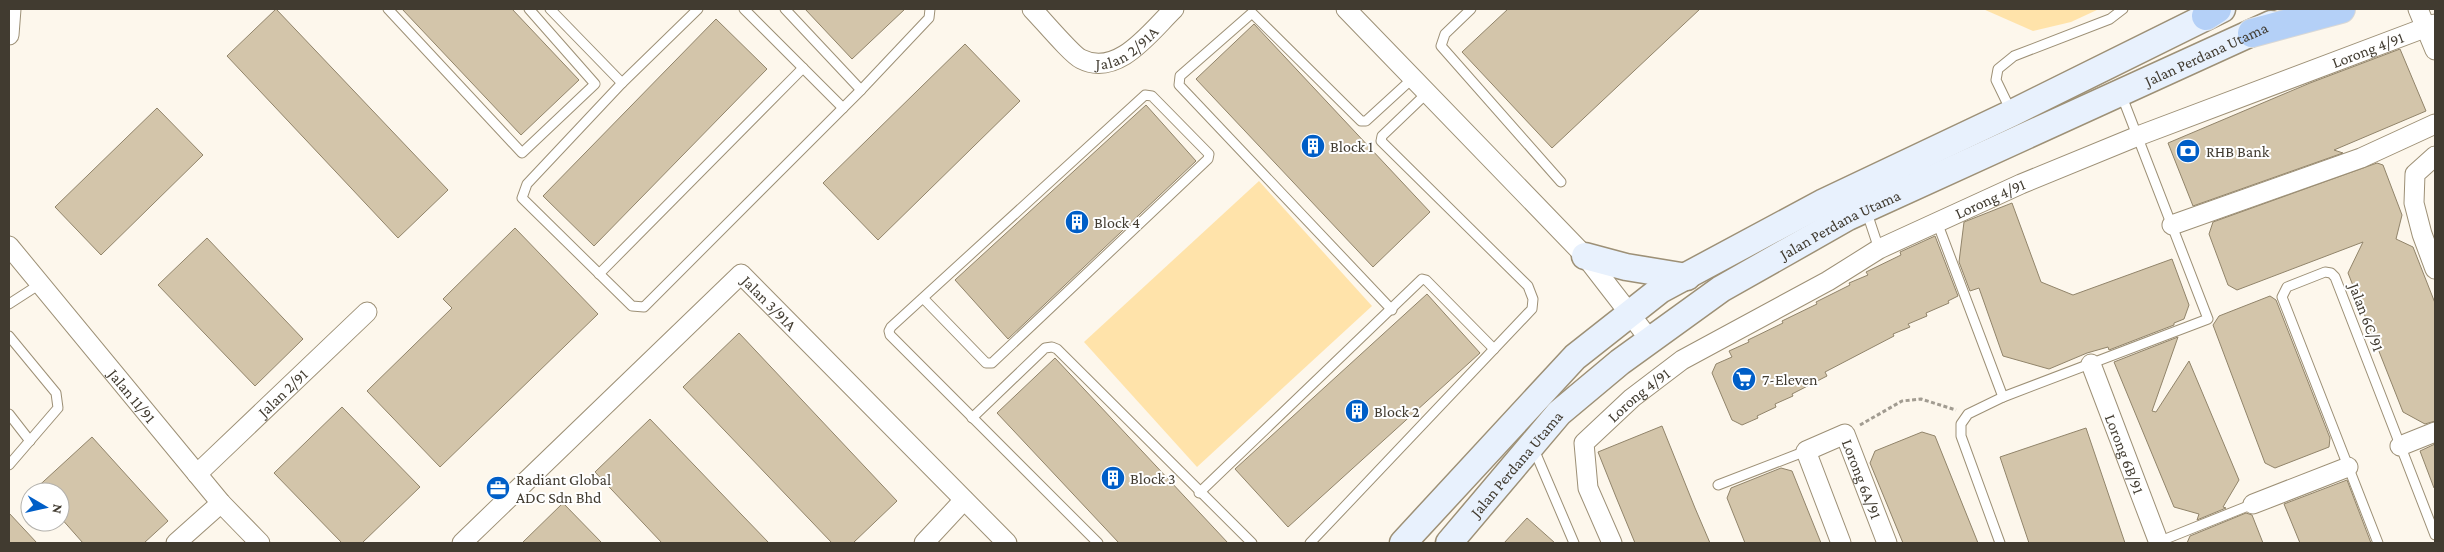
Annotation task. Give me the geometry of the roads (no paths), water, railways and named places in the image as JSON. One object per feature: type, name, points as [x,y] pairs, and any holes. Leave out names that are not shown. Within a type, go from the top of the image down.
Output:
[{"type":"highway","points":[[2252,33],[2341,9]]},
{"type":"street","points":[[9,35],[11,9]]},
{"type":"street","name":"Jalan 2/91A","points":[[1032,9],[1080,59],[1094,63],[1114,60],[1128,53],[1174,9]]},
{"type":"street","points":[[1346,9],[1585,256],[1650,340]]},
{"type":"street","name":"Jalan Perdana Utama","points":[[1459,537],[1559,413],[1650,340],[1721,289],[1832,225],[2252,33],[2300,9]]},
{"type":"street","points":[[2418,9],[2430,26],[2435,50]]},
{"type":"street","name":"Jalan Perdana Utama","points":[[1403,543],[1575,356],[1660,290],[1824,202],[2012,114],[2215,11]]},
{"type":"street","name":"Lorong 4/91","points":[[1612,543],[1588,488],[1584,443],[1632,398],[1682,360],[1828,281],[1879,249],[2021,184],[2138,136],[2430,26]]},
{"type":"street","points":[[2172,225],[2360,158],[2435,124]]},
{"type":"street","points":[[2435,156],[2415,174],[2414,203],[2422,234],[2435,269]]},
{"type":"street","name":"Jalan 11/91","points":[[9,246],[221,503],[260,543]]},
{"type":"street","points":[[1585,256],[1626,267],[1687,277]]},
{"type":"street","name":"Jalan 3/91A","points":[[462,543],[741,274],[1007,543]]},
{"type":"street","name":"Jalan 2/91","points":[[197,474],[367,312]]},
{"type":"street","name":"Lorong 6B/91","points":[[2091,364],[2159,543]]},
{"type":"street","points":[[2400,446],[2435,432]]},
{"type":"street","name":"Lorong 6A/91","points":[[1806,451],[1845,434],[1887,543]]},
{"type":"street","points":[[1806,451],[1841,543]]},
{"type":"street","points":[[2253,504],[2348,467]]},
{"type":"street","points":[[924,543],[964,500]]},
{"type":"street","points":[[176,543],[221,503]]},
{"type":"lane","points":[[388,9],[522,153],[595,84],[528,9]]},
{"type":"lane","points":[[550,9],[622,82]]},
{"type":"lane","points":[[698,9],[622,82],[527,184],[522,198],[632,306],[644,307],[843,108],[929,18],[930,9]]},
{"type":"lane","points":[[744,9],[843,108]]},
{"type":"lane","points":[[784,9],[860,90]]},
{"type":"lane","points":[[1471,9],[1445,34],[1440,46],[1561,182]]},
{"type":"lane","points":[[2012,114],[1996,80],[1998,69],[2014,56],[2110,18],[2123,9]]},
{"type":"lane","points":[[1392,310],[1179,85],[1178,81],[1180,76],[1252,12],[1361,121],[1366,121],[1412,78]]},
{"type":"lane","points":[[600,274],[803,68]]},
{"type":"lane","points":[[2000,543],[1961,436],[1961,424],[1968,414],[2003,397],[2208,319],[2120,92]]},
{"type":"lane","points":[[1310,543],[1532,309],[1533,299],[1528,286],[1380,139],[1427,94]]},
{"type":"lane","points":[[923,298],[986,363],[992,363],[1208,159],[1208,154],[1152,96],[1145,95],[891,327],[890,335],[1098,543]]},
{"type":"lane","points":[[1865,210],[1879,249]]},
{"type":"lane","points":[[1937,222],[2003,397]]},
{"type":"lane","name":"Jalan 6C/91","points":[[2378,543],[2282,297],[2287,287],[2325,272],[2331,273],[2335,277],[2435,535]]},
{"type":"lane","points":[[1199,493],[1424,279],[1494,349]]},
{"type":"lane","points":[[9,304],[40,284]]},
{"type":"lane","points":[[9,336],[56,393],[58,399],[58,408],[9,465]]},
{"type":"lane","points":[[972,418],[1045,348],[1052,346],[1199,493],[1252,543]]},
{"type":"lane","points":[[9,414],[30,441]]},
{"type":"lane","points":[[1532,445],[1574,543]]},
{"type":"lane","points":[[1718,485],[1806,451]]},
{"type":"lane","points":[[2159,543],[2253,504]]},
{"type":"place","name":"Block 1","points":[[1313,146]]},
{"type":"place","name":"RHB Bank","points":[[2188,151]]},
{"type":"place","name":"Block 4","points":[[1077,222]]},
{"type":"place","name":"7-Eleven","points":[[1744,379]]},
{"type":"place","name":"Block 2","points":[[1357,411]]},
{"type":"place","name":"Block 3","points":[[1113,478]]},
{"type":"place","name":"Radiant Global ADC Sdn Bhd","points":[[498,488]]}]
